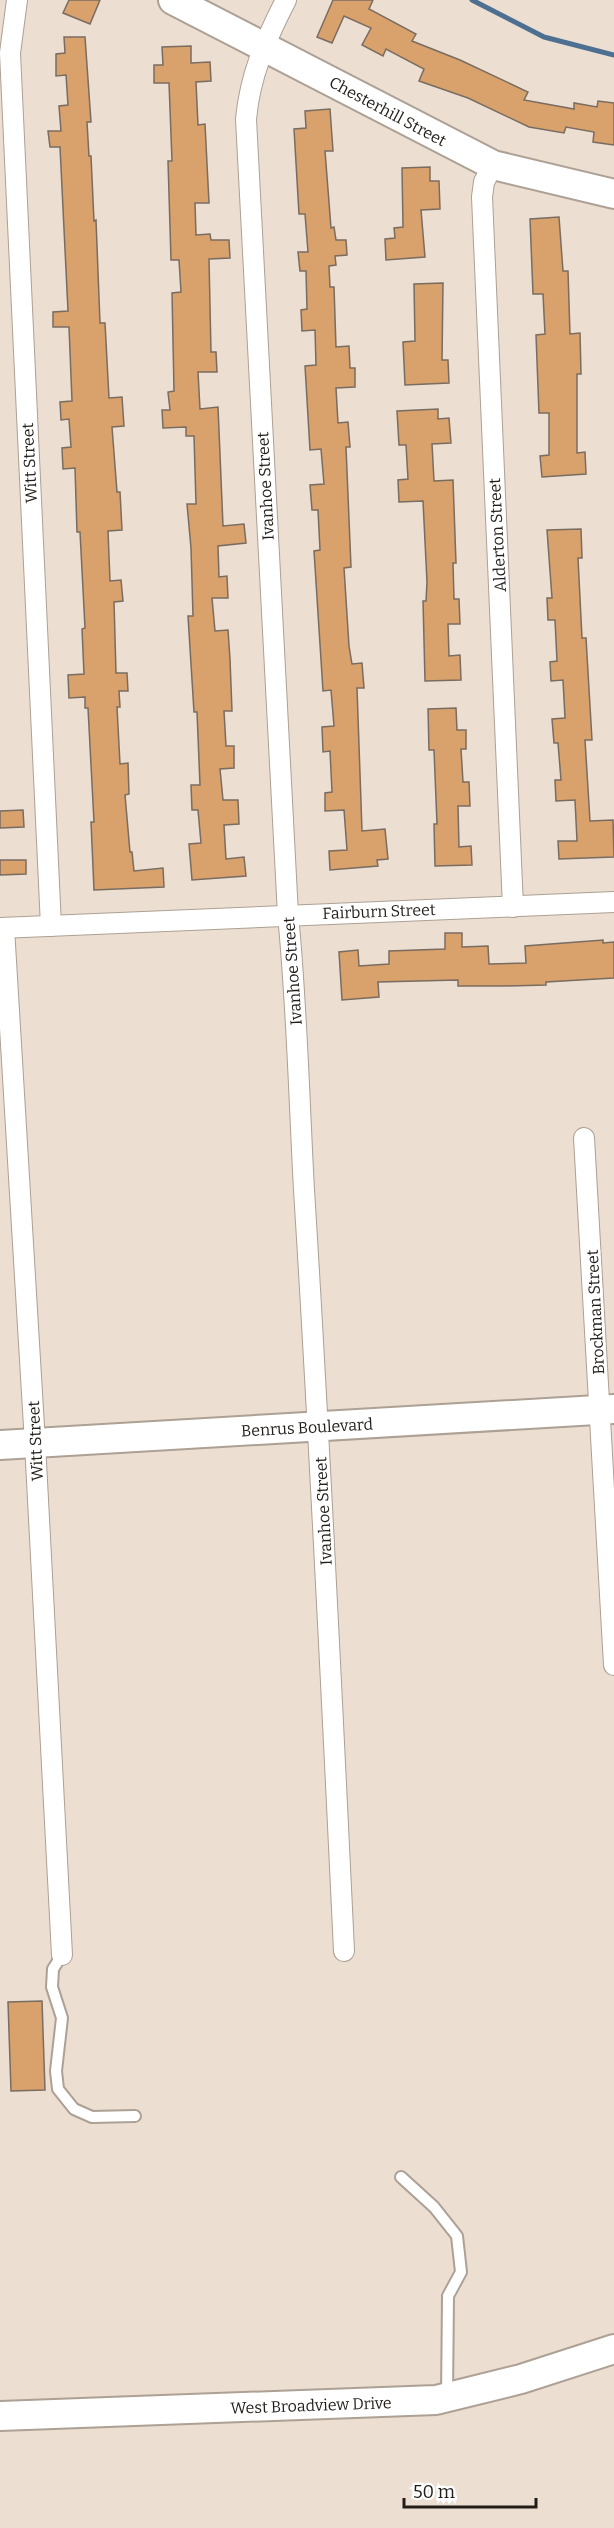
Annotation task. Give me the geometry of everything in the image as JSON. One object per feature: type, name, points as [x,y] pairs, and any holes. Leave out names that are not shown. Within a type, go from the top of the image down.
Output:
[{"type":"street","name":"Witt Street","points":[[16,0],[10,53],[51,926]]},
{"type":"street","name":"Chesterhill Street","points":[[173,0],[264,45],[448,144],[493,165],[614,194]]},
{"type":"street","name":"Ivanhoe Street","points":[[286,0],[264,45],[253,75],[246,119],[288,915],[296,997],[298,1087],[319,1427],[344,1951]]},
{"type":"street","name":"Alderton Street","points":[[493,165],[484,182],[482,197],[513,907]]},
{"type":"street","name":"Fairburn Street","points":[[2,928],[614,902]]},
{"type":"street","name":"Witt Street","points":[[2,928],[35,1443],[62,1955]]},
{"type":"street","name":"Brockman Street","points":[[584,1138],[607,1410],[614,1665]]},
{"type":"street","name":"Benrus Boulevard","points":[[0,1445],[607,1410]]},
{"type":"street","name":"West Broadview Drive","points":[[0,2416],[411,2402],[447,2397],[521,2379],[614,2349]]},
{"type":"lane","points":[[62,1955],[53,1969],[52,1987],[62,2018],[56,2071],[58,2089],[74,2109],[92,2117],[135,2116]]},
{"type":"lane","points":[[401,2177],[434,2207],[457,2236],[461,2272],[448,2296],[447,2397]]},
{"type":"building","points":[[69,0],[100,0],[90,24],[63,13]]},
{"type":"building","points":[[333,0],[373,0],[369,9],[416,34],[412,41],[460,60],[528,92],[524,100],[574,109],[574,103],[597,107],[598,101],[614,103],[614,145],[593,142],[594,132],[566,127],[564,133],[529,127],[468,98],[419,81],[424,69],[386,49],[383,56],[362,45],[371,28],[344,16],[332,43],[317,37]]},
{"type":"building","points":[[64,37],[85,37],[91,122],[87,122],[94,221],[96,220],[100,323],[105,323],[109,398],[122,397],[124,426],[112,427],[122,530],[108,531],[110,581],[121,580],[123,601],[114,602],[116,673],[127,673],[128,691],[119,691],[120,707],[117,707],[120,764],[128,763],[129,794],[125,795],[130,852],[132,852],[134,871],[163,868],[164,887],[94,890],[91,822],[94,822],[88,708],[85,708],[85,697],[69,698],[68,675],[84,674],[82,629],[85,628],[80,532],[77,532],[75,468],[63,469],[62,448],[71,447],[69,419],[61,420],[60,402],[72,401],[69,327],[53,327],[53,312],[68,311],[60,147],[50,147],[48,131],[61,131],[59,106],[68,105],[66,75],[56,76],[56,54],[65,53]]},
{"type":"building","points":[[191,46],[191,63],[210,62],[211,81],[196,82],[198,125],[205,124],[209,203],[195,203],[196,235],[210,234],[211,240],[229,240],[230,258],[209,259],[211,352],[216,352],[217,372],[198,372],[200,409],[218,407],[223,526],[244,524],[246,543],[218,546],[219,577],[227,576],[228,598],[212,598],[215,631],[228,630],[230,659],[232,711],[224,711],[226,746],[234,746],[234,768],[220,769],[223,800],[238,800],[239,824],[224,825],[226,859],[244,857],[246,876],[192,880],[189,844],[201,843],[198,810],[192,810],[191,785],[200,785],[197,712],[194,712],[188,616],[193,616],[187,504],[196,504],[194,436],[186,436],[186,427],[163,428],[162,410],[170,410],[168,392],[174,391],[172,293],[181,292],[179,260],[171,260],[168,161],[172,161],[169,83],[154,83],[154,65],[163,65],[162,47]]},
{"type":"building","points":[[330,109],[333,151],[325,151],[331,228],[334,227],[336,240],[346,240],[347,255],[335,256],[336,265],[329,266],[330,287],[334,287],[336,347],[349,346],[350,368],[355,368],[355,387],[336,388],[338,423],[348,422],[350,447],[346,447],[351,567],[344,568],[352,664],[362,663],[364,688],[357,688],[362,831],[385,829],[388,859],[377,860],[378,866],[330,870],[329,851],[347,850],[344,810],[325,811],[325,793],[332,792],[330,751],[323,752],[322,727],[334,726],[331,690],[323,691],[314,551],[320,550],[318,510],[312,510],[310,485],[324,484],[321,449],[310,450],[305,366],[316,365],[315,330],[302,331],[301,310],[307,309],[306,271],[300,271],[298,252],[308,252],[305,214],[299,214],[294,129],[306,128],[305,111]]},
{"type":"building","points":[[430,167],[430,181],[439,181],[440,209],[421,210],[425,257],[386,260],[385,239],[395,238],[394,228],[403,227],[402,168]]},
{"type":"building","points":[[559,217],[563,271],[568,271],[570,334],[580,333],[581,374],[577,374],[577,453],[585,452],[586,474],[542,477],[540,456],[549,455],[549,413],[539,413],[536,335],[545,334],[543,294],[533,294],[530,219]]},
{"type":"building","points":[[443,283],[442,360],[448,360],[449,383],[405,385],[403,342],[415,341],[414,284]]},
{"type":"building","points":[[438,409],[438,419],[449,418],[451,443],[432,444],[434,481],[453,480],[456,563],[453,563],[454,599],[459,599],[460,624],[448,624],[449,656],[460,655],[461,680],[425,681],[423,601],[426,601],[427,582],[423,501],[399,502],[398,480],[408,479],[406,445],[399,445],[397,411]]},
{"type":"building","points":[[581,529],[582,558],[578,558],[582,638],[586,638],[592,740],[585,740],[590,821],[613,820],[614,857],[559,859],[558,841],[577,841],[575,800],[556,801],[555,780],[561,780],[558,743],[554,743],[552,719],[565,718],[563,680],[551,681],[550,662],[557,661],[555,620],[548,620],[547,598],[552,598],[547,530]]},
{"type":"building","points":[[456,708],[457,730],[466,730],[466,749],[461,749],[463,782],[469,782],[470,806],[458,806],[459,847],[471,846],[472,865],[435,866],[434,824],[437,824],[434,750],[429,750],[428,709]]},
{"type":"building","points":[[23,810],[24,827],[0,828],[0,811]]},
{"type":"building","points":[[0,860],[26,860],[26,874],[0,875]]},
{"type":"building","points":[[445,933],[462,933],[462,947],[488,946],[489,964],[526,963],[525,946],[603,940],[603,943],[614,942],[614,978],[546,982],[546,985],[504,986],[458,986],[458,980],[378,982],[379,997],[342,1000],[339,952],[358,950],[359,966],[389,964],[389,951],[445,949]]},
{"type":"building","points":[[42,2001],[45,2090],[11,2091],[8,2002]]},
{"type":"waterway","points":[[472,0],[544,37],[614,55]]}]
